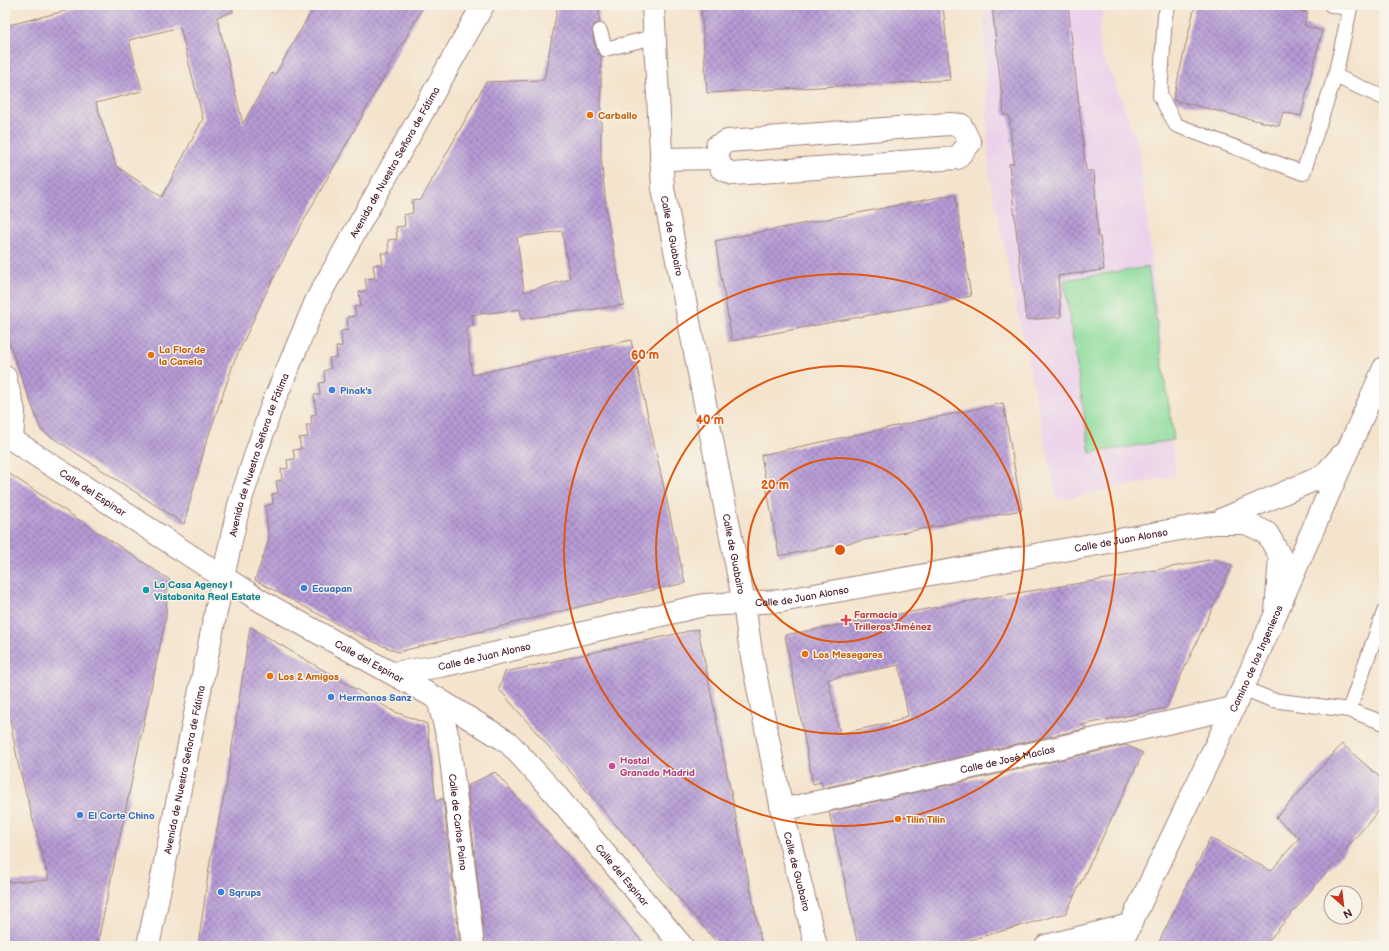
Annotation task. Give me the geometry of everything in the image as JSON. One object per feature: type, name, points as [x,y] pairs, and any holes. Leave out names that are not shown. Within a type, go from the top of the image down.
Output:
[{"type":"street","name":"Avenida de Nuestra Señora de Fátima","points":[[148,946],[222,578],[240,505],[271,408],[317,299],[484,5]]},
{"type":"street","name":"Calle de Guabairo","points":[[653,5],[663,188],[744,604],[751,652],[782,810],[816,946]]},
{"type":"street","points":[[950,124],[961,125],[970,143],[957,158],[733,174],[721,168],[718,158],[717,146],[728,141],[950,124]]},
{"type":"street","points":[[661,159],[718,158]]},
{"type":"street","name":"Camino de los Ingenieros","points":[[1120,946],[1243,688],[1384,368]]},
{"type":"street","points":[[5,377],[14,411],[8,437]]},
{"type":"street","name":"Calle del Espinar","points":[[8,437],[222,578],[438,698],[508,742],[551,789],[682,946]]},
{"type":"street","name":"Calle de Juan Alonso","points":[[1213,523],[1323,476],[1350,447]]},
{"type":"street","name":"Calle de Juan Alonso","points":[[392,673],[449,664],[704,605],[781,601],[1213,523],[1246,523],[1267,533],[1280,556],[1276,614]]},
{"type":"street","name":"Calle de Carlos Paino","points":[[438,698],[449,742],[473,946]]},
{"type":"street","name":"Calle de José Macías","points":[[782,810],[1233,708]]},
{"type":"street","points":[[1046,946],[1130,926]]},
{"type":"lane","points":[[1169,5],[1165,15],[1160,96],[1176,125],[1304,173],[1335,76],[1350,9],[1331,5]]},
{"type":"lane","points":[[600,31],[605,49],[654,37]]},
{"type":"lane","points":[[1335,76],[1384,98]]},
{"type":"lane","points":[[1349,710],[1384,612]]},
{"type":"lane","points":[[1243,688],[1272,700],[1349,710],[1384,723]]},
{"type":"shaded area","points":[[984,5],[1105,5],[1099,27],[1101,55],[1116,85],[1139,148],[1176,476],[1057,500],[989,174]]},
{"type":"green space","points":[[1148,267],[1174,440],[1090,453],[1064,280]]},
{"type":"building","points":[[89,5],[232,5],[233,12],[217,17],[243,124],[272,73],[275,75],[315,5],[424,5],[294,238],[263,299],[234,362],[205,446],[184,524],[41,430],[5,332],[5,26]],"holes":[[[180,27],[203,119],[162,197],[116,166],[96,103],[142,91],[129,40]]]},
{"type":"building","points":[[558,5],[599,5],[599,23],[594,25],[592,33],[597,51],[601,56],[601,157],[607,216],[624,305],[522,319],[520,309],[472,315],[473,326],[466,327],[472,375],[631,340],[685,583],[582,606],[398,652],[359,636],[255,580],[269,540],[265,506],[273,504],[272,494],[278,493],[276,481],[282,480],[281,469],[288,468],[287,460],[295,459],[293,450],[301,449],[299,438],[308,437],[306,425],[312,425],[311,415],[316,414],[314,395],[320,395],[319,383],[325,382],[324,371],[331,368],[329,358],[337,357],[336,347],[342,346],[341,331],[348,330],[347,317],[356,316],[354,307],[361,306],[359,292],[367,290],[365,279],[375,278],[373,265],[383,264],[381,253],[389,253],[388,240],[397,239],[396,227],[405,226],[404,215],[413,213],[412,201],[421,200],[486,82],[544,80]],"holes":[[[562,231],[570,279],[524,292],[517,237]]]},
{"type":"building","points":[[701,5],[943,5],[950,80],[707,93]]},
{"type":"building","points":[[992,5],[1068,5],[1086,171],[1094,171],[1098,237],[1100,237],[1104,270],[1058,276],[1061,317],[1026,320],[1009,164],[1014,163],[1009,115],[1004,115]]},
{"type":"building","points":[[1195,5],[1275,5],[1308,13],[1304,25],[1322,31],[1301,116],[1283,112],[1279,126],[1173,100]]},
{"type":"building","points":[[955,194],[971,296],[732,341],[715,241]]},
{"type":"building","points":[[1003,403],[1022,510],[779,556],[761,455]]},
{"type":"building","points":[[5,471],[170,580],[167,585],[166,617],[97,946],[5,946],[5,882],[49,880],[18,763],[5,692]]},
{"type":"building","points":[[1215,559],[1232,566],[1166,708],[1081,725],[1088,728],[823,788],[821,782],[813,784],[785,635],[998,596],[1113,578]],"holes":[[[899,665],[908,716],[900,718],[901,720],[840,734],[828,679]]]},
{"type":"building","points":[[250,627],[393,711],[427,724],[436,802],[443,798],[460,946],[198,946],[210,861],[226,787]]},
{"type":"building","points":[[698,629],[762,946],[720,946],[499,689],[505,672]]},
{"type":"building","points":[[1342,744],[1384,781],[1384,804],[1264,946],[1157,946],[1210,838],[1271,871],[1299,838],[1276,818]]},
{"type":"building","points":[[1126,745],[1143,753],[1066,913],[949,946],[858,946],[829,812]]},
{"type":"building","points":[[495,772],[646,946],[485,946],[467,786]]},
{"type":"place","name":"Carballo","points":[[590,115]]},
{"type":"place","name":"La Flor de la Canela","points":[[151,355]]},
{"type":"place","name":"Pinak's","points":[[332,390]]},
{"type":"place","name":"Ecuapan","points":[[304,588]]},
{"type":"place","name":"La Casa Agency | Vistabonita Real Estate","points":[[146,590]]},
{"type":"place","name":"Farmacia Trilleros Jiménez","points":[[846,620]]},
{"type":"place","name":"Los Mesegares","points":[[805,654]]},
{"type":"place","name":"Los 2 Amigos","points":[[270,676]]},
{"type":"place","name":"Hermanos Sanz","points":[[331,697]]},
{"type":"place","name":"Hostal Granado Madrid","points":[[612,766]]},
{"type":"place","name":"El Corte Chino","points":[[80,815]]},
{"type":"place","name":"Tilin Tilin","points":[[898,819]]},
{"type":"place","name":"Sqrups","points":[[221,892]]}]
